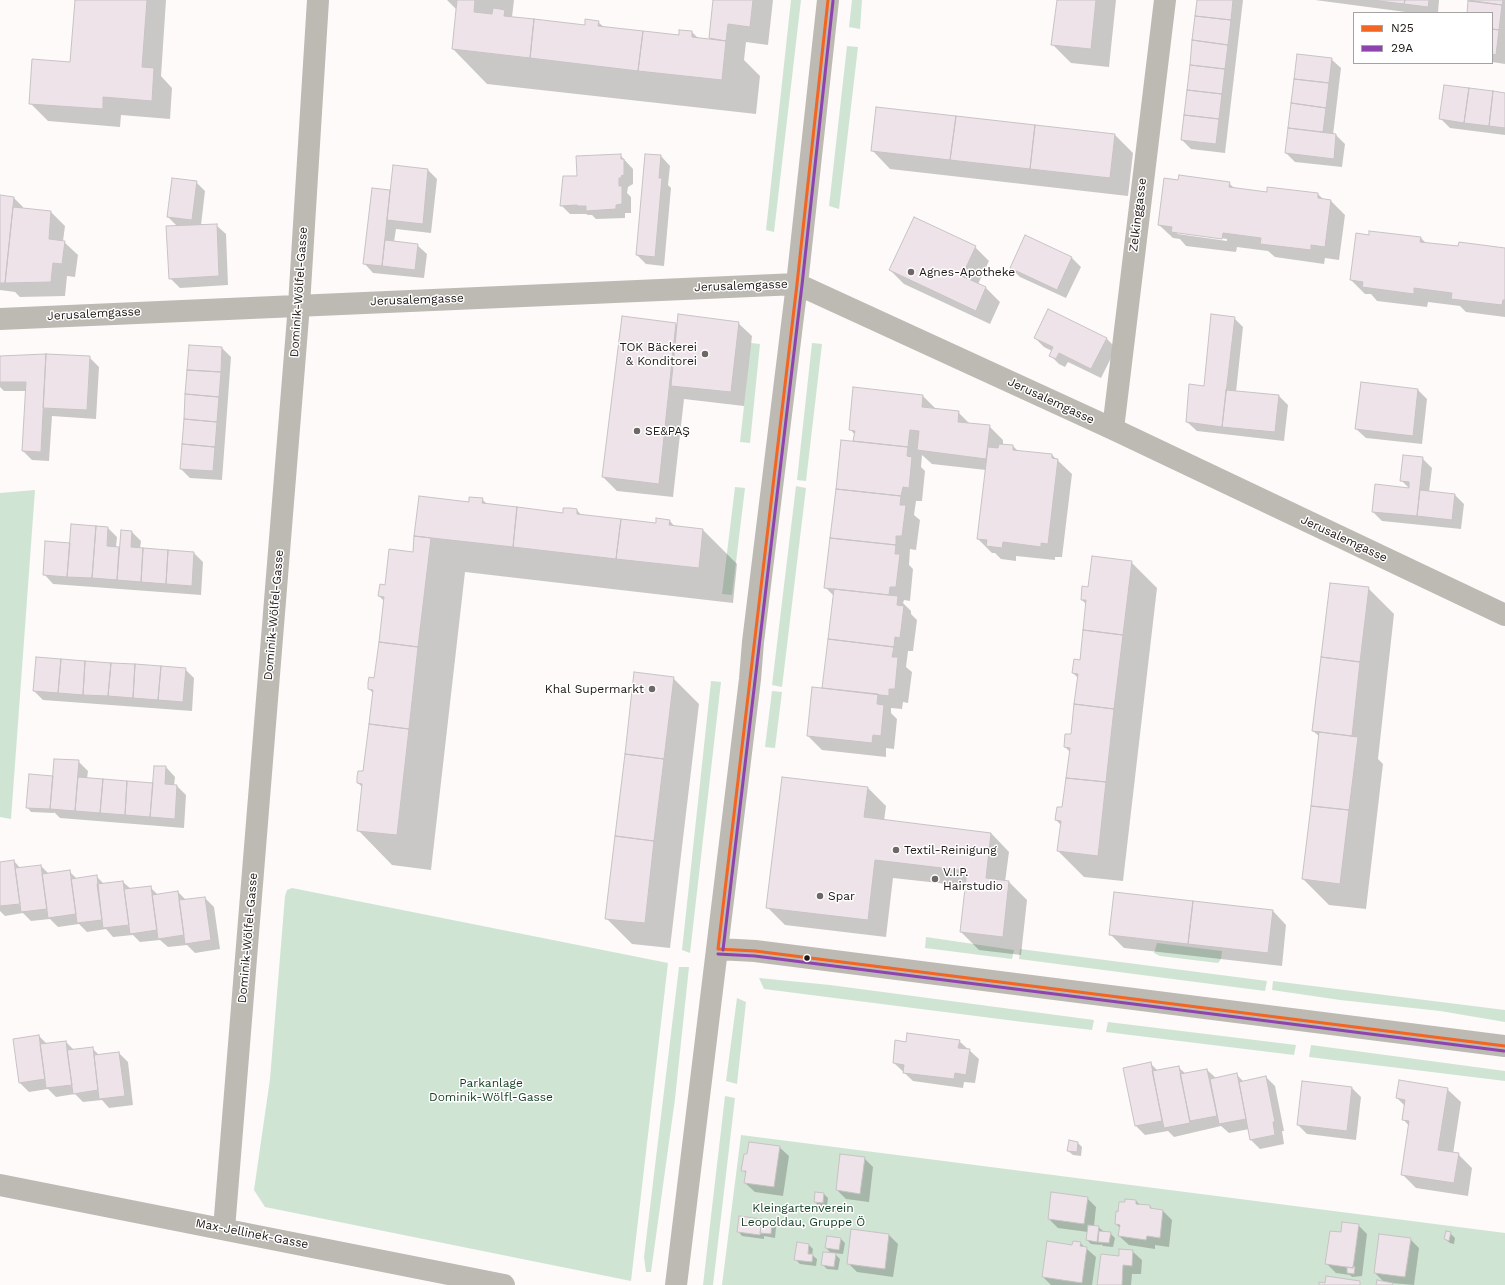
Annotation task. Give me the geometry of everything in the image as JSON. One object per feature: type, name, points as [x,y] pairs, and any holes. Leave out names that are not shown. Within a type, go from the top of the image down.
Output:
[{"type":"street","name":"Dominik-Wölfel-Gasse","points":[[224,1229],[299,305],[318,0]]},
{"type":"street","points":[[676,1285],[718,949],[797,284],[828,0]]},
{"type":"street","name":"Zelkinggasse","points":[[1112,429],[1165,0]]},
{"type":"street","name":"Jerusalemgasse","points":[[0,319],[797,284],[1112,429],[1505,615]]},
{"type":"street","points":[[718,949],[755,952],[1505,1046]]},
{"type":"street","name":"Max-Jellinek-Gasse","points":[[0,1185],[504,1285]]},
{"type":"green space","points":[[791,0],[801,0],[774,232],[766,230]]},
{"type":"green space","points":[[852,0],[862,0],[860,29],[849,27]]},
{"type":"green space","points":[[847,46],[858,47],[839,209],[829,206]]},
{"type":"green space","points":[[751,343],[760,344],[750,443],[740,442]]},
{"type":"green space","points":[[812,343],[822,344],[806,481],[797,480]]},
{"type":"green space","points":[[796,486],[806,488],[782,687],[772,685]]},
{"type":"green space","points":[[735,487],[745,488],[732,595],[722,594]]},
{"type":"green space","points":[[35,490],[11,819],[0,817],[0,493]]},
{"type":"green space","points":[[711,681],[721,682],[690,953],[682,950]]},
{"type":"green space","points":[[772,691],[782,692],[775,748],[765,747]]},
{"type":"green space","name":"Parkanlage Dominik-Wölfl-Gasse","points":[[292,888],[668,963],[631,1281],[265,1207],[254,1190],[270,1079],[285,896],[287,890]]},
{"type":"green space","points":[[926,937],[1014,950],[1012,959],[925,948]]},
{"type":"green space","points":[[1157,943],[1222,951],[1221,959],[1218,963],[1160,956],[1154,953]]},
{"type":"green space","points":[[1020,949],[1267,981],[1265,991],[1019,959]]},
{"type":"green space","points":[[679,967],[689,967],[675,1099],[651,1272],[646,1272],[644,1257]]},
{"type":"green space","points":[[759,978],[830,985],[1094,1020],[1092,1030],[1023,1022],[764,989]]},
{"type":"green space","points":[[1273,981],[1505,1010],[1505,1022],[1440,1011],[1340,1000],[1272,990]]},
{"type":"green space","points":[[737,998],[746,1002],[737,1084],[726,1081]]},
{"type":"green space","points":[[1108,1022],[1296,1045],[1294,1055],[1106,1032]]},
{"type":"green space","points":[[1311,1045],[1505,1071],[1505,1081],[1309,1057]]},
{"type":"green space","points":[[725,1096],[735,1098],[713,1285],[703,1285]]},
{"type":"green space","name":"Kleingartenverein Leopoldau, Gruppe Ö","points":[[741,1135],[1505,1233],[1505,1285],[722,1285]]},
{"type":"building","points":[[75,0],[147,0],[142,67],[154,68],[152,101],[103,97],[103,109],[29,104],[32,59],[70,62]]},
{"type":"building","points":[[457,0],[475,0],[474,12],[492,14],[493,8],[505,10],[504,16],[534,19],[530,58],[452,49]]},
{"type":"building","points":[[713,0],[753,0],[750,27],[728,24],[726,41],[709,38]]},
{"type":"building","points":[[1057,0],[1096,0],[1091,49],[1051,45]]},
{"type":"building","points":[[1197,0],[1233,0],[1231,20],[1195,16]]},
{"type":"building","points":[[1379,0],[1405,0],[1404,4]]},
{"type":"building","points":[[1405,0],[1429,0],[1428,7],[1404,4]]},
{"type":"building","points":[[1468,0],[1503,0],[1502,5]]},
{"type":"building","points":[[1468,1],[1502,5],[1499,30],[1493,29],[1493,12],[1467,12]]},
{"type":"building","points":[[1195,16],[1231,20],[1228,45],[1192,40]]},
{"type":"building","points":[[534,19],[585,25],[585,19],[599,21],[598,26],[643,31],[638,71],[530,58]]},
{"type":"building","points":[[1493,29],[1499,30],[1496,55],[1493,54]]},
{"type":"building","points":[[679,30],[692,31],[692,37],[726,41],[722,80],[638,71],[643,31],[679,35]]},
{"type":"building","points":[[1192,40],[1228,45],[1225,69],[1190,65]]},
{"type":"building","points":[[1297,54],[1332,58],[1329,83],[1294,79]]},
{"type":"building","points":[[1190,65],[1225,69],[1222,94],[1187,90]]},
{"type":"building","points":[[1294,79],[1329,83],[1326,108],[1291,103]]},
{"type":"building","points":[[1444,85],[1469,88],[1464,123],[1439,119]]},
{"type":"building","points":[[1469,88],[1493,91],[1489,126],[1464,123]]},
{"type":"building","points":[[1187,90],[1222,94],[1219,119],[1184,115]]},
{"type":"building","points":[[1493,91],[1505,93],[1505,128],[1489,126]]},
{"type":"building","points":[[1291,103],[1326,108],[1323,132],[1288,128]]},
{"type":"building","points":[[876,107],[956,116],[950,160],[871,151]]},
{"type":"building","points":[[1184,115],[1219,119],[1216,144],[1181,140]]},
{"type":"building","points":[[956,116],[1035,125],[1030,169],[950,160]]},
{"type":"building","points":[[1035,125],[1115,134],[1110,178],[1030,169]]},
{"type":"building","points":[[1288,128],[1336,134],[1334,159],[1285,153]]},
{"type":"building","points":[[621,154],[621,159],[624,159],[624,175],[621,176],[622,178],[619,178],[619,186],[622,186],[622,204],[616,205],[616,209],[586,211],[586,206],[560,206],[563,176],[577,176],[576,156]]},
{"type":"building","points":[[645,154],[661,155],[659,178],[662,178],[655,257],[636,255]]},
{"type":"building","points":[[393,165],[428,169],[423,224],[387,220]]},
{"type":"building","points":[[1179,175],[1230,182],[1229,187],[1267,192],[1267,187],[1318,193],[1318,198],[1331,200],[1325,247],[1311,245],[1311,250],[1260,244],[1261,238],[1223,233],[1222,239],[1171,232],[1172,227],[1158,225],[1164,178],[1178,180]]},
{"type":"building","points":[[172,178],[197,181],[192,220],[167,217]]},
{"type":"building","points":[[372,188],[390,190],[382,266],[363,264]]},
{"type":"building","points":[[0,195],[14,197],[5,283],[0,283]]},
{"type":"building","points":[[13,207],[51,211],[49,239],[65,241],[62,264],[53,263],[51,282],[5,283]]},
{"type":"building","points":[[914,217],[976,246],[962,276],[986,287],[976,311],[889,270]]},
{"type":"building","points":[[217,224],[219,276],[169,279],[166,226]]},
{"type":"building","points":[[1369,231],[1421,237],[1420,242],[1458,246],[1459,242],[1505,248],[1505,300],[1503,300],[1502,305],[1451,299],[1452,293],[1414,288],[1414,294],[1362,287],[1363,282],[1350,280],[1356,233],[1369,235]]},
{"type":"building","points":[[1025,235],[1072,257],[1057,290],[1010,268]]},
{"type":"building","points":[[385,240],[418,244],[415,270],[382,266]]},
{"type":"building","points":[[1048,309],[1107,338],[1091,369],[1059,353],[1056,359],[1049,356],[1053,347],[1034,338]]},
{"type":"building","name":"TOK Bäckerei & Konditorei","points":[[678,314],[739,322],[731,392],[671,386]]},
{"type":"building","points":[[1211,314],[1235,317],[1222,427],[1186,422],[1189,384],[1204,386]]},
{"type":"building","name":"SE&PAŞ","points":[[622,316],[676,323],[659,484],[602,477]]},
{"type":"building","points":[[189,345],[222,347],[221,372],[187,370]]},
{"type":"building","points":[[46,354],[41,452],[22,451],[26,382],[0,382],[0,356]]},
{"type":"building","points":[[46,354],[90,356],[87,410],[43,408]]},
{"type":"building","points":[[187,370],[221,372],[219,397],[185,394]]},
{"type":"building","points":[[1361,382],[1418,389],[1413,436],[1355,429]]},
{"type":"building","points":[[853,387],[923,395],[922,407],[959,411],[958,422],[990,425],[986,459],[917,450],[919,431],[910,430],[908,447],[853,441],[855,431],[849,430]]},
{"type":"building","points":[[1226,390],[1279,395],[1275,432],[1222,427]]},
{"type":"building","points":[[185,394],[219,397],[217,422],[184,419]]},
{"type":"building","points":[[184,419],[217,422],[215,447],[182,444]]},
{"type":"building","points":[[841,440],[908,447],[907,456],[912,457],[909,488],[903,487],[901,496],[836,489]]},
{"type":"building","points":[[182,444],[215,447],[213,471],[180,469]]},
{"type":"building","points":[[999,444],[1013,445],[1013,450],[1052,454],[1052,458],[1058,459],[1048,544],[1041,543],[1041,547],[1003,542],[1002,548],[986,546],[987,540],[977,539],[988,447],[998,448]]},
{"type":"building","points":[[1403,455],[1423,457],[1417,516],[1372,512],[1375,484],[1409,488],[1409,482],[1400,481]]},
{"type":"building","points":[[836,489],[901,496],[900,505],[906,505],[902,536],[896,536],[896,545],[830,538]]},
{"type":"building","points":[[1420,490],[1455,494],[1452,520],[1417,516]]},
{"type":"building","points":[[419,496],[469,502],[469,497],[483,498],[482,503],[517,507],[513,547],[414,536]]},
{"type":"building","points":[[517,507],[563,513],[563,508],[570,508],[577,509],[577,514],[621,519],[616,559],[513,547]]},
{"type":"building","points":[[656,518],[670,520],[669,525],[703,529],[699,568],[616,559],[621,519],[656,523]]},
{"type":"building","points":[[71,524],[96,526],[92,578],[67,577]]},
{"type":"building","points":[[96,526],[108,527],[107,546],[119,547],[117,580],[92,578]]},
{"type":"building","points":[[121,530],[132,531],[131,547],[143,548],[141,582],[117,580]]},
{"type":"building","points":[[414,536],[431,538],[418,647],[379,642],[384,597],[378,596],[380,584],[385,585],[389,549],[413,552]]},
{"type":"building","points":[[830,538],[896,545],[895,554],[900,554],[896,587],[890,587],[889,595],[824,588]]},
{"type":"building","points":[[45,541],[70,543],[67,577],[43,575]]},
{"type":"building","points":[[143,548],[168,550],[166,584],[141,582]]},
{"type":"building","points":[[168,550],[194,552],[192,586],[166,584]]},
{"type":"building","points":[[1092,556],[1132,561],[1123,635],[1083,630],[1086,600],[1081,600],[1082,586],[1088,587]]},
{"type":"building","points":[[1330,583],[1369,587],[1360,662],[1321,657]]},
{"type":"building","points":[[834,589],[898,596],[897,605],[904,606],[900,638],[895,637],[894,647],[828,639]]},
{"type":"building","points":[[1083,630],[1123,635],[1114,709],[1074,704],[1078,674],[1072,673],[1074,659],[1080,660]]},
{"type":"building","points":[[828,639],[894,647],[892,657],[898,657],[895,689],[889,689],[889,696],[822,688]]},
{"type":"building","points":[[379,642],[418,647],[409,729],[369,724],[373,690],[368,689],[368,683],[369,677],[374,678]]},
{"type":"building","points":[[36,657],[61,659],[58,693],[33,691]]},
{"type":"building","points":[[1321,657],[1360,662],[1352,736],[1312,731]]},
{"type":"building","points":[[61,659],[85,661],[83,695],[58,693]]},
{"type":"building","points":[[85,661],[111,663],[108,696],[83,695]]},
{"type":"building","points":[[111,663],[135,664],[133,698],[108,696]]},
{"type":"building","points":[[135,664],[161,666],[158,700],[133,698]]},
{"type":"building","points":[[161,666],[186,668],[183,702],[158,700]]},
{"type":"building","points":[[634,672],[674,677],[664,759],[625,754]]},
{"type":"building","points":[[812,687],[878,694],[877,704],[884,705],[881,736],[873,735],[872,743],[807,736]]},
{"type":"building","points":[[1074,704],[1114,709],[1106,782],[1066,778],[1070,748],[1064,747],[1065,734],[1071,734]]},
{"type":"building","points":[[369,724],[409,729],[397,835],[357,831],[362,784],[357,783],[357,777],[358,771],[363,771]]},
{"type":"building","points":[[1319,732],[1358,737],[1349,810],[1311,806]]},
{"type":"building","points":[[625,754],[664,759],[654,841],[615,836]]},
{"type":"building","points":[[54,759],[79,760],[75,811],[50,809]]},
{"type":"building","points":[[154,766],[166,766],[165,784],[177,785],[175,819],[150,817]]},
{"type":"building","points":[[29,774],[53,776],[50,809],[26,808]]},
{"type":"building","points":[[78,777],[103,779],[100,813],[75,811]]},
{"type":"building","points":[[782,777],[868,787],[864,817],[991,833],[986,878],[1009,881],[1003,937],[960,932],[967,871],[875,860],[868,920],[766,908]]},
{"type":"building","points":[[1066,778],[1106,782],[1098,856],[1057,851],[1061,821],[1055,820],[1057,807],[1062,807]]},
{"type":"building","points":[[103,779],[127,781],[125,815],[100,813]]},
{"type":"building","points":[[127,781],[153,783],[150,817],[125,815]]},
{"type":"building","points":[[1311,806],[1349,810],[1340,884],[1302,879]]},
{"type":"building","points":[[615,836],[654,841],[645,923],[605,919]]},
{"type":"building","points":[[14,860],[20,904],[0,906],[0,862]]},
{"type":"building","points":[[41,865],[47,909],[21,912],[15,868]]},
{"type":"building","points":[[70,870],[76,914],[48,918],[42,874]]},
{"type":"building","points":[[97,875],[102,920],[77,923],[71,879]]},
{"type":"building","points":[[123,881],[129,925],[103,928],[97,884]]},
{"type":"building","points":[[151,886],[157,930],[130,934],[124,889]]},
{"type":"building","points":[[178,891],[184,935],[158,939],[152,895]]},
{"type":"building","points":[[1114,892],[1193,901],[1188,944],[1109,935]]},
{"type":"building","points":[[205,897],[211,940],[185,944],[179,900]]},
{"type":"building","points":[[1193,901],[1273,910],[1268,953],[1188,944]]},
{"type":"building","points":[[907,1033],[960,1040],[958,1048],[970,1049],[966,1075],[955,1073],[954,1079],[903,1073],[904,1065],[893,1063],[895,1040],[906,1042]]},
{"type":"building","points":[[39,1035],[45,1079],[19,1083],[13,1039]]},
{"type":"building","points":[[66,1041],[72,1085],[46,1088],[40,1044]]},
{"type":"building","points":[[93,1047],[98,1090],[73,1094],[67,1050]]},
{"type":"building","points":[[119,1052],[125,1096],[99,1099],[94,1055]]},
{"type":"building","points":[[1151,1062],[1162,1121],[1135,1126],[1123,1068]]},
{"type":"building","points":[[1179,1066],[1190,1123],[1164,1128],[1152,1071]]},
{"type":"building","points":[[1207,1069],[1217,1116],[1190,1121],[1180,1074]]},
{"type":"building","points":[[1237,1073],[1246,1119],[1219,1124],[1210,1079]]},
{"type":"building","points":[[1266,1076],[1275,1122],[1273,1122],[1275,1135],[1250,1140],[1239,1082]]},
{"type":"building","points":[[1399,1080],[1448,1088],[1438,1150],[1459,1153],[1454,1183],[1401,1175],[1409,1121],[1402,1120],[1405,1100],[1396,1098]]},
{"type":"building","points":[[1302,1081],[1352,1087],[1347,1131],[1297,1125]]},
{"type":"building","points":[[1069,1140],[1078,1142],[1077,1152],[1067,1151]]},
{"type":"building","points":[[749,1142],[780,1146],[774,1187],[744,1183],[746,1171],[741,1171],[744,1154],[747,1154]]},
{"type":"building","points":[[840,1154],[865,1157],[860,1194],[836,1190]]},
{"type":"building","points":[[815,1192],[824,1193],[823,1203],[814,1202]]},
{"type":"building","points":[[1051,1192],[1088,1197],[1084,1224],[1048,1219]]},
{"type":"building","points":[[1125,1199],[1136,1200],[1136,1204],[1150,1205],[1150,1208],[1163,1210],[1160,1238],[1147,1236],[1146,1240],[1118,1236],[1120,1225],[1115,1224],[1116,1211],[1118,1212],[1119,1202],[1125,1202]]},
{"type":"building","points":[[739,1216],[762,1219],[760,1235],[737,1232]]},
{"type":"building","points":[[762,1220],[772,1222],[771,1234],[760,1233]]},
{"type":"building","points":[[1342,1222],[1359,1224],[1353,1268],[1325,1264],[1330,1231],[1341,1232]]},
{"type":"building","points":[[1088,1225],[1099,1226],[1097,1242],[1086,1240]]},
{"type":"building","points":[[851,1229],[889,1234],[885,1269],[847,1264]]},
{"type":"building","points":[[1099,1231],[1111,1232],[1109,1243],[1098,1242]]},
{"type":"building","points":[[1446,1231],[1451,1232],[1449,1241],[1444,1239]]},
{"type":"building","points":[[1379,1234],[1411,1238],[1405,1277],[1374,1273]]},
{"type":"building","points":[[827,1236],[841,1238],[839,1250],[825,1248]]},
{"type":"building","points":[[1047,1241],[1072,1245],[1073,1241],[1081,1242],[1080,1246],[1087,1247],[1082,1283],[1042,1277]]},
{"type":"building","points":[[797,1242],[809,1244],[808,1254],[813,1254],[812,1262],[794,1260]]},
{"type":"building","points":[[1119,1249],[1133,1250],[1132,1266],[1123,1265],[1122,1285],[1097,1285],[1101,1254],[1119,1256]]},
{"type":"building","points":[[823,1252],[836,1253],[834,1267],[821,1265]]},
{"type":"building","points":[[1353,1266],[1355,1267],[1354,1274],[1347,1273],[1347,1267],[1353,1268]]},
{"type":"building","points":[[1326,1276],[1360,1281],[1360,1285],[1319,1285],[1319,1282],[1325,1283]]},
{"type":"building","points":[[1377,1280],[1393,1283],[1392,1285],[1376,1285]]},
{"type":"transit line","name":"N25","points":[[718,949],[797,284],[828,0]]},
{"type":"transit line","name":"29A","points":[[723,950],[802,285],[833,1]]},
{"type":"transit line","name":"N25","points":[[718,949],[755,951],[1505,1046]]},
{"type":"transit line","name":"29A","points":[[718,954],[755,956],[1504,1051]]},
{"type":"place","name":"Agnes-Apotheke","points":[[911,272]]},
{"type":"place","name":"TOK Bäckerei & Konditorei","points":[[705,354]]},
{"type":"place","name":"SE&PAŞ","points":[[637,431]]},
{"type":"place","name":"Khal Supermarkt","points":[[652,689]]},
{"type":"place","name":"Textil-Reinigung","points":[[896,850]]},
{"type":"place","name":"V.I.P. Hairstudio","points":[[935,879]]},
{"type":"place","name":"Spar","points":[[820,896]]}]
